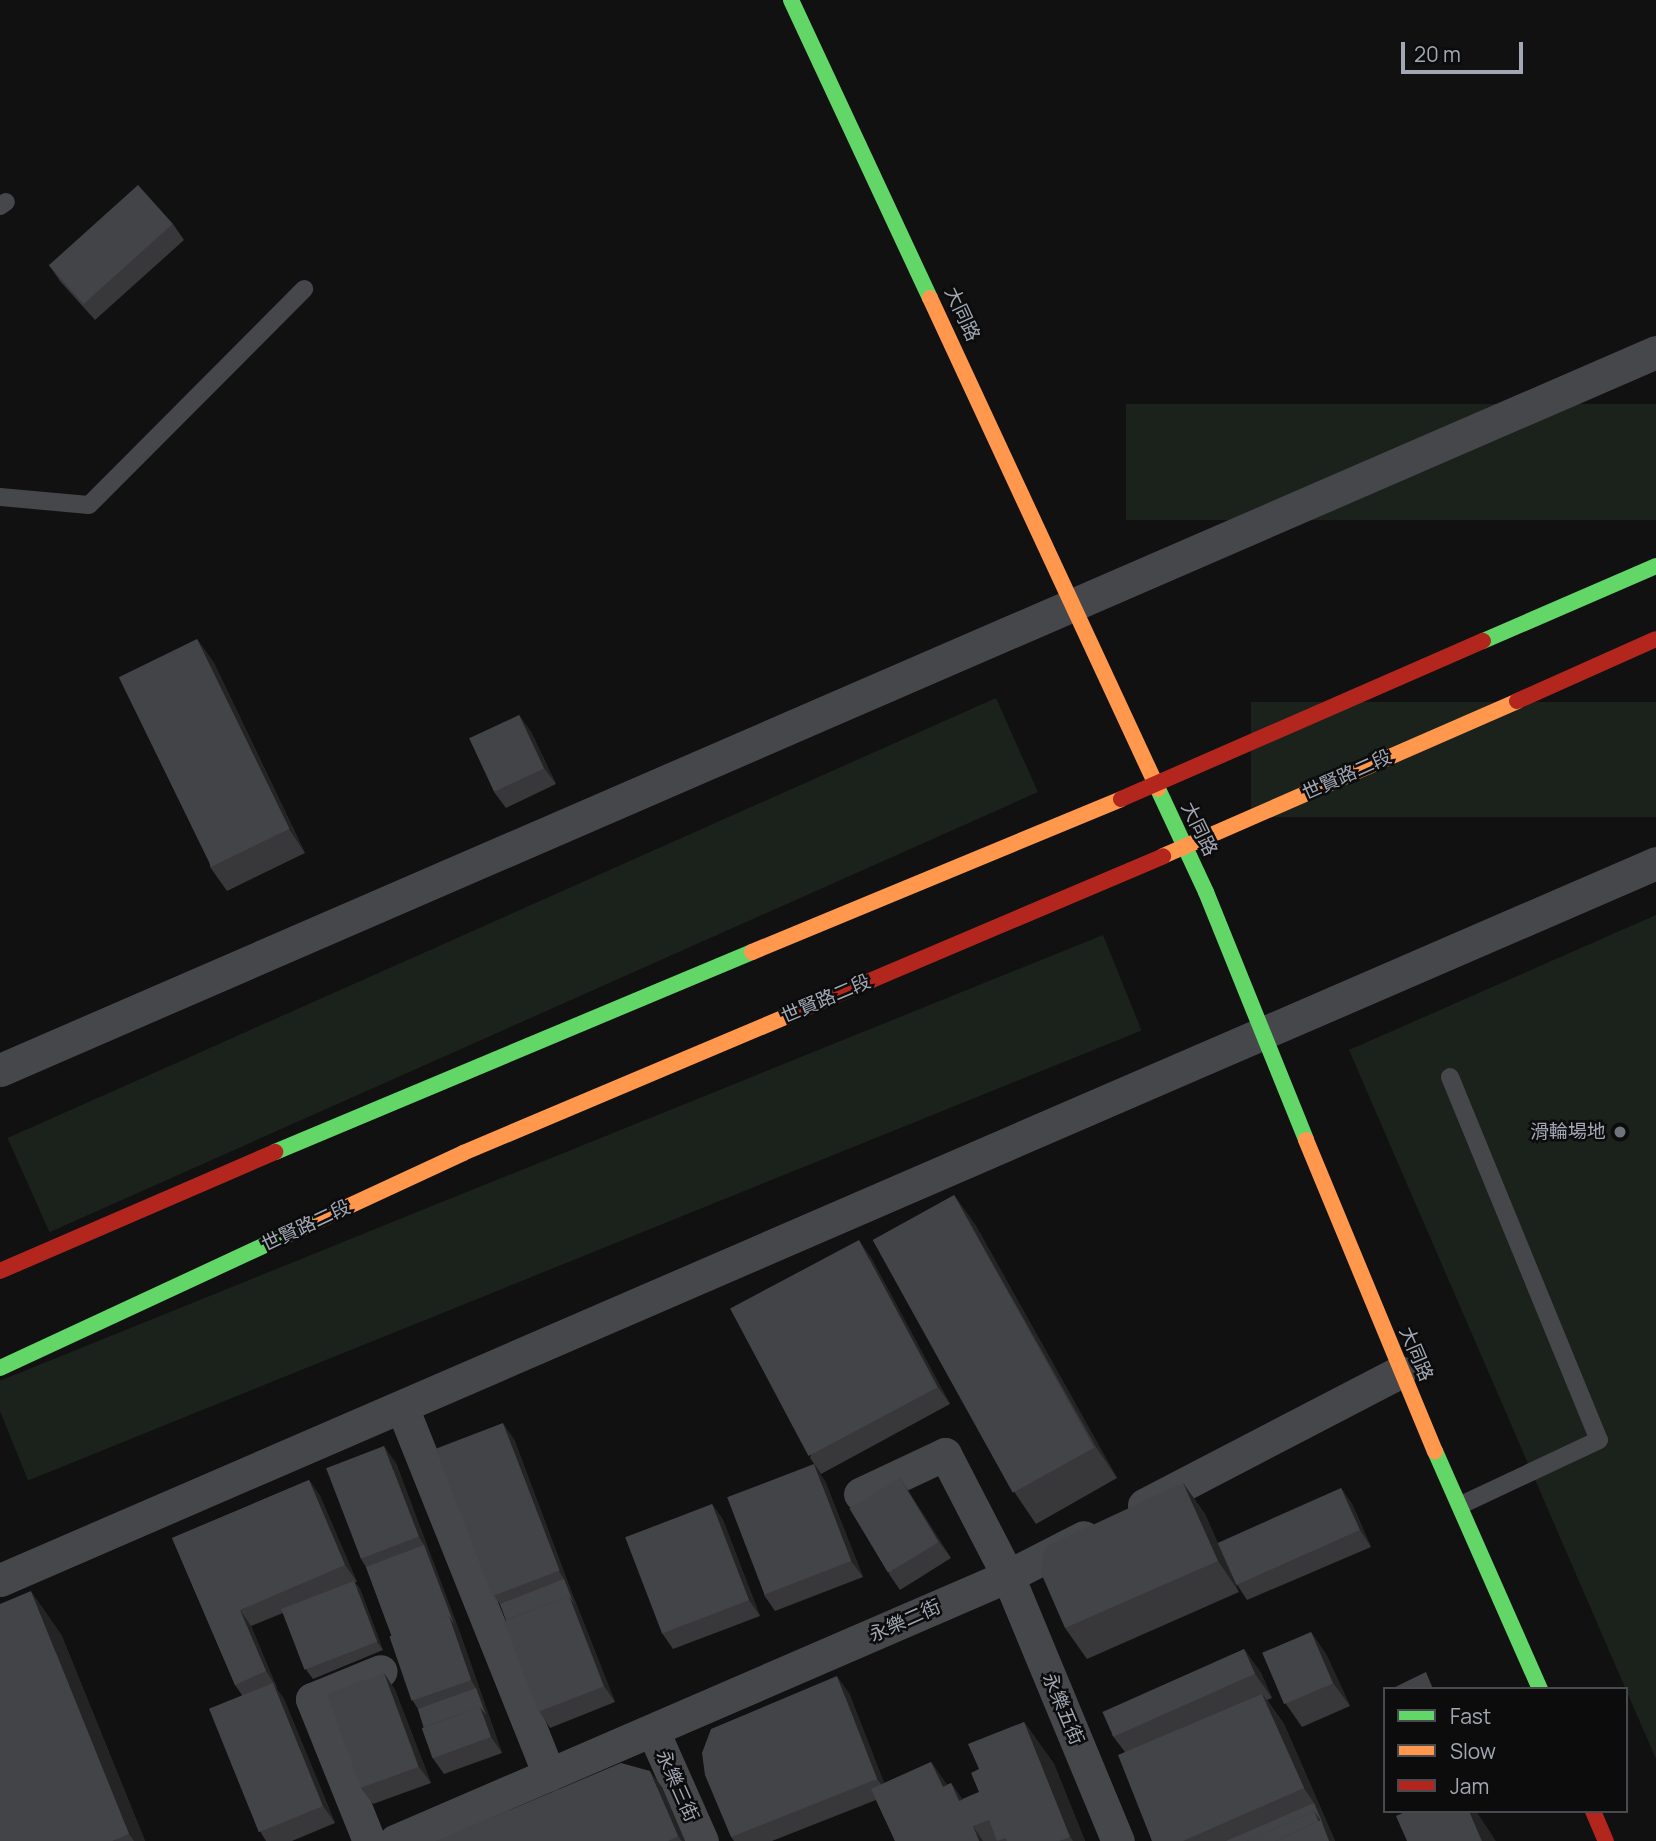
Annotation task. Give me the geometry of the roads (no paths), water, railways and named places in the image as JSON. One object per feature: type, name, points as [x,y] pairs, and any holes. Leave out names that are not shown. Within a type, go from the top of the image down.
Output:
[{"type":"main road","name":"大同路","points":[[791,0],[1185,846],[1264,1033],[1400,1372],[1539,1687]]},
{"type":"main road","points":[[0,1271],[503,1055],[1155,785],[1656,566]]},
{"type":"main road","name":"世賢路二段","points":[[0,1368],[463,1153],[1185,846],[1656,639]]},
{"type":"main road","points":[[1594,1813],[1606,1841]]},
{"type":"street","points":[[0,1070],[1656,352]]},
{"type":"street","points":[[0,1580],[1656,863]]},
{"type":"street","name":"永樂二街","points":[[394,1841],[1008,1576],[1400,1372]]},
{"type":"street","points":[[402,1407],[549,1775]]},
{"type":"street","name":"永樂五街","points":[[860,1494],[945,1454],[1008,1576],[1118,1841]]},
{"type":"street","points":[[369,1841],[312,1699],[382,1671]]},
{"type":"street","name":"永樂三街","points":[[653,1731],[702,1841]]},
{"type":"lane","points":[[0,498],[89,505],[304,289]]},
{"type":"lane","points":[[1450,1077],[1600,1440],[1461,1506]]},
{"type":"place","name":"滑輪場地","points":[[1620,1132]]}]
